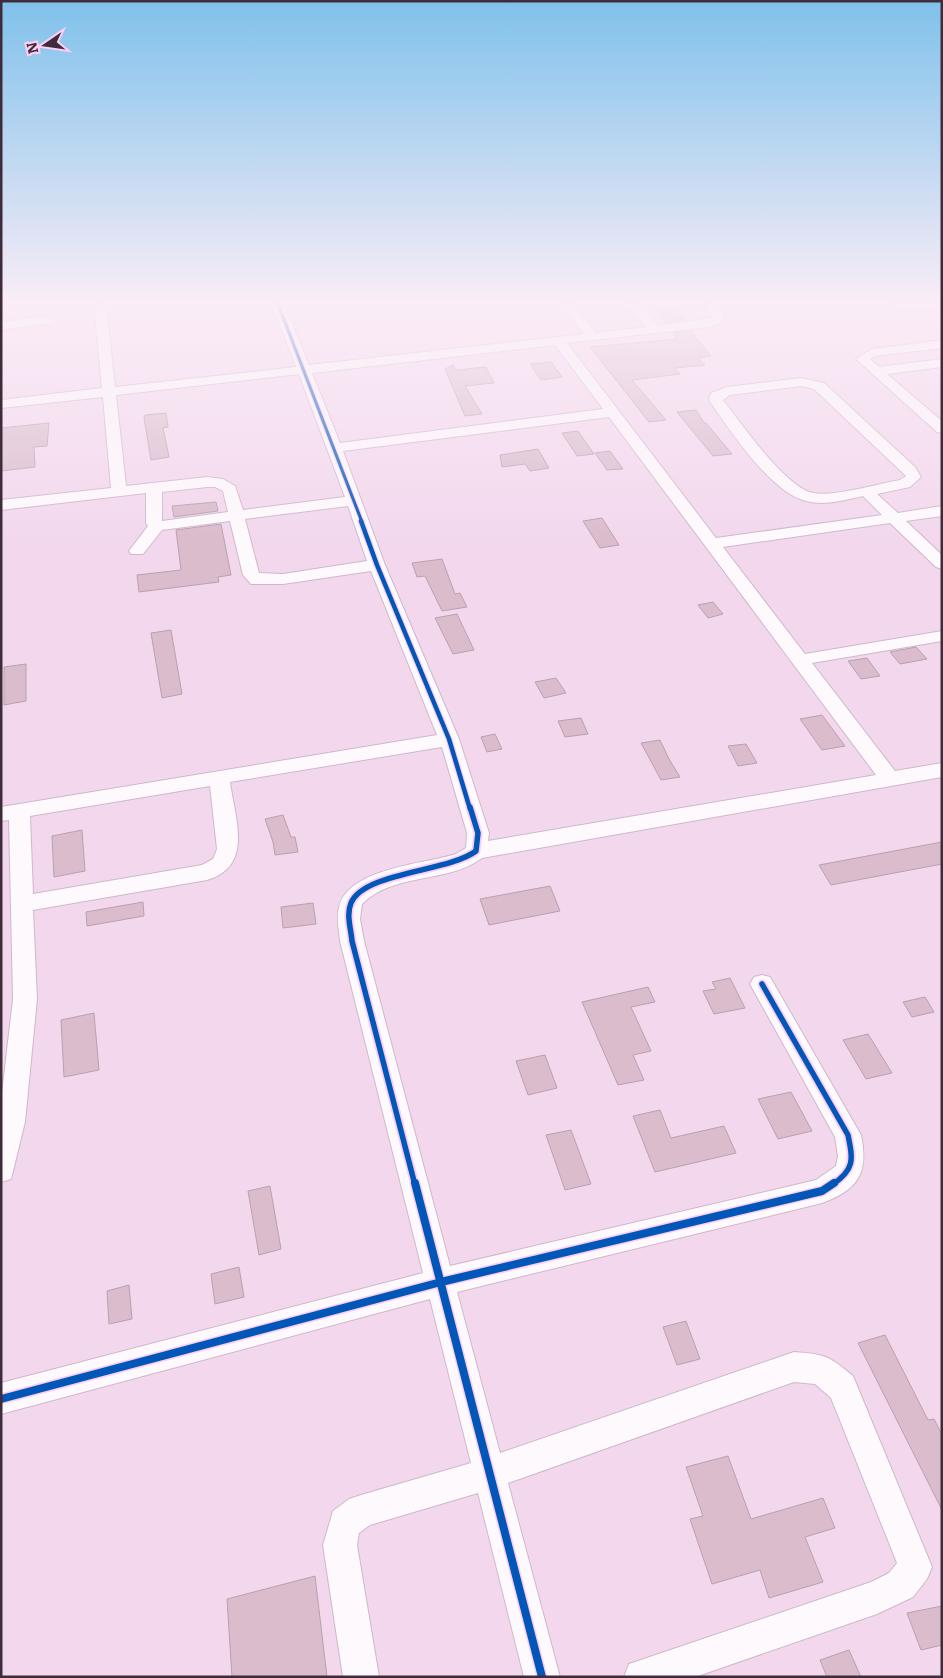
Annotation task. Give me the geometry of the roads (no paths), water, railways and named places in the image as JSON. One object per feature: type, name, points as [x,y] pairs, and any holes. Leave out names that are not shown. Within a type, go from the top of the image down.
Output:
[{"type":"street","points":[[109,382],[119,491]]},
{"type":"street","points":[[1,404],[186,382]]},
{"type":"street","points":[[308,382],[335,448],[377,564],[449,739],[478,833],[476,851]]},
{"type":"street","points":[[590,382],[890,779]]},
{"type":"street","points":[[798,382],[727,391],[716,396],[716,400],[783,483],[798,494],[817,498],[866,492],[905,484],[914,477],[904,462],[819,386],[802,382]]},
{"type":"street","points":[[889,382],[942,429]]},
{"type":"street","points":[[335,448],[612,412]]},
{"type":"street","points":[[1,506],[154,487],[218,482],[230,489],[251,575],[257,580],[283,579],[377,564]]},
{"type":"street","points":[[154,487],[154,523],[157,526]]},
{"type":"street","points":[[866,492],[942,564]]},
{"type":"street","points":[[137,551],[157,526],[353,501]]},
{"type":"street","points":[[711,544],[942,511]]},
{"type":"street","points":[[799,660],[942,636]]},
{"type":"street","points":[[1,1170],[12,1122],[26,999],[23,904],[10,813],[449,739]]},
{"type":"street","points":[[542,1677],[352,941],[349,914],[353,899],[365,889],[402,875],[463,860],[476,851],[942,770]]},
{"type":"street","points":[[23,904],[207,872],[221,864],[228,849],[219,778]]},
{"type":"street","points":[[1,1399],[441,1282],[822,1191],[846,1176],[854,1160],[848,1135],[762,984]]},
{"type":"street","points":[[361,1677],[340,1545],[345,1523],[361,1511],[490,1473],[794,1367],[821,1369],[842,1387],[915,1567],[901,1585],[877,1597],[642,1677]]}]
